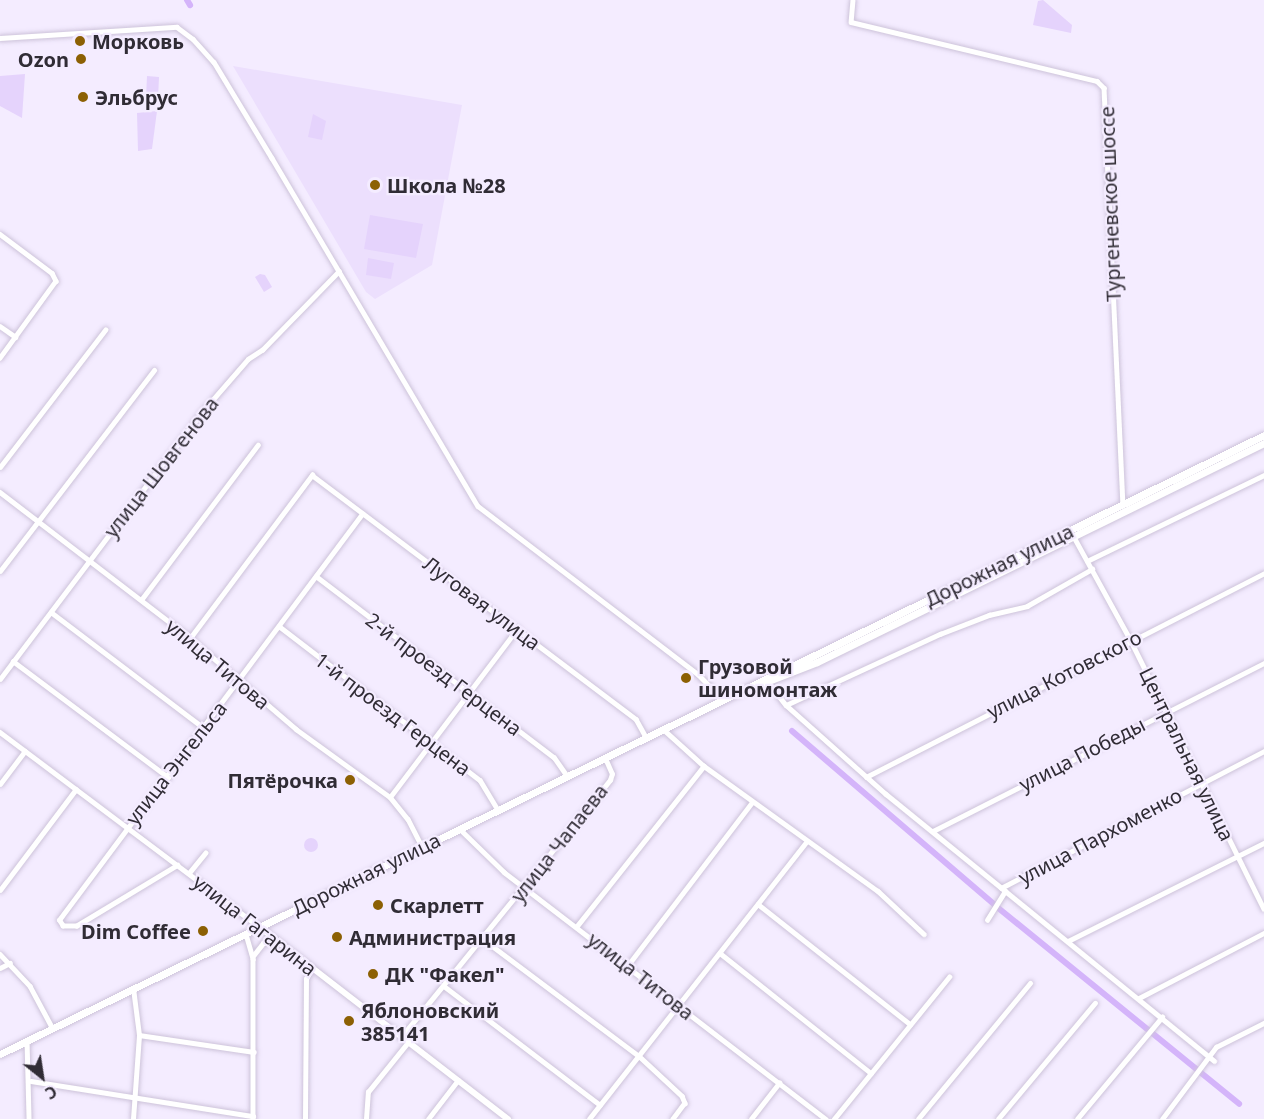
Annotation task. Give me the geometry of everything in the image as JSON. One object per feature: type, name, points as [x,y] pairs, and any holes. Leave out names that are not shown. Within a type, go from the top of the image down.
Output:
[{"type":"main road","name":"Дорожная улица","points":[[733,694],[817,662],[1074,537],[1124,508],[1264,435]]},
{"type":"main road","name":"Дорожная улица","points":[[0,1054],[258,926],[568,777],[722,699],[1264,443]]},
{"type":"street","name":"Тургеневское шоссе","points":[[853,0],[851,22],[1097,81],[1104,88],[1124,508]]},
{"type":"street","points":[[0,38],[177,27],[214,62],[478,506],[698,674],[722,699]]},
{"type":"street","points":[[0,234],[55,277],[54,285],[16,337],[2,350],[0,358]]},
{"type":"street","name":"улица Шовгенова","points":[[0,679],[244,363],[262,350],[339,271]]},
{"type":"street","points":[[0,326],[16,337]]},
{"type":"street","points":[[0,467],[105,330]]},
{"type":"street","points":[[0,572],[154,370]]},
{"type":"street","points":[[141,600],[258,445]]},
{"type":"street","name":"Луговая улица","points":[[190,638],[312,474],[636,719],[646,737]]},
{"type":"street","points":[[1088,561],[1264,475]]},
{"type":"street","name":"улица Титова","points":[[0,492],[190,638],[296,729],[390,797],[408,819],[422,847]]},
{"type":"street","name":"улица Энгельса","points":[[178,865],[77,926],[63,926],[61,912],[168,777],[363,514]]},
{"type":"street","name":"Центральная улица","points":[[1074,537],[1130,639],[1264,909]]},
{"type":"street","points":[[786,705],[940,634],[989,615],[1028,606],[1092,569]]},
{"type":"street","name":"улица Котовского","points":[[866,777],[1130,639],[1264,573]]},
{"type":"street","name":"2-й проезд Герцена","points":[[316,576],[554,757],[568,777]]},
{"type":"street","points":[[51,612],[204,728]]},
{"type":"street","name":"1-й проезд Герцена","points":[[279,626],[480,780],[498,810]]},
{"type":"street","points":[[390,797],[517,629]]},
{"type":"street","points":[[13,661],[168,777]]},
{"type":"street","name":"улица Победы","points":[[933,831],[1264,663]]},
{"type":"street","points":[[768,682],[786,705],[866,777],[1214,1061]]},
{"type":"street","points":[[662,729],[704,766],[878,891],[924,934]]},
{"type":"street","name":"улица Гагарина","points":[[0,732],[128,826],[258,926],[274,941],[409,1041],[508,1119]]},
{"type":"street","points":[[0,784],[25,751]]},
{"type":"street","name":"улица Пархоменко","points":[[987,920],[1003,890],[1264,751]]},
{"type":"street","name":"улица Чапаева","points":[[402,1036],[525,888],[610,780],[612,774],[605,758]]},
{"type":"street","points":[[577,926],[704,766]]},
{"type":"street","points":[[0,890],[76,789]]},
{"type":"street","points":[[628,965],[752,802]]},
{"type":"street","name":"улица Титова","points":[[460,829],[483,855],[826,1119]]},
{"type":"street","points":[[589,1119],[680,1006],[807,841]]},
{"type":"street","points":[[1068,941],[1264,843]]},
{"type":"street","points":[[189,873],[205,853]]},
{"type":"street","points":[[758,904],[909,1024]]},
{"type":"street","points":[[246,932],[253,959]]},
{"type":"street","points":[[1139,998],[1264,933]]},
{"type":"street","points":[[483,939],[639,1056],[685,1099],[673,1119]]},
{"type":"street","points":[[31,1082],[253,1118],[253,959],[255,949],[274,941]]},
{"type":"street","points":[[720,953],[871,1073]]},
{"type":"street","points":[[0,954],[30,986],[52,1027]]},
{"type":"street","points":[[0,968],[10,963]]},
{"type":"street","points":[[305,1119],[306,979],[311,969]]},
{"type":"street","points":[[834,1119],[948,977]]},
{"type":"street","points":[[918,1119],[1030,983]]},
{"type":"street","points":[[444,987],[600,1105]]},
{"type":"street","points":[[133,988],[139,1035],[133,1119]]},
{"type":"street","points":[[998,1119],[1095,1003]]},
{"type":"street","points":[[1077,1119],[1162,1017]]},
{"type":"street","points":[[1162,1119],[1208,1056],[1239,1032],[1264,1023]]},
{"type":"street","points":[[139,1035],[254,1052]]},
{"type":"street","points":[[27,1040],[31,1082],[29,1119]]},
{"type":"street","points":[[366,1119],[368,1092],[409,1041]]},
{"type":"street","points":[[428,1119],[458,1080]]},
{"type":"street","points":[[751,1119],[779,1083]]},
{"type":"shaded area","points":[[1043,0],[1072,25],[1071,33],[1033,25],[1038,1]]},
{"type":"shaded area","name":"Школа №28","points":[[233,66],[462,105],[432,265],[375,299],[366,292]]},
{"type":"shaded area","points":[[25,74],[22,118],[0,106],[0,76]]},
{"type":"shaded area","points":[[147,76],[159,77],[158,99],[146,98]]},
{"type":"shaded area","points":[[157,111],[152,149],[138,151],[137,113]]},
{"type":"shaded area","points":[[313,114],[326,121],[322,140],[308,137]]},
{"type":"shaded area","points":[[370,215],[423,224],[416,258],[364,249]]},
{"type":"shaded area","points":[[368,258],[394,263],[391,279],[366,275]]},
{"type":"shaded area","points":[[260,274],[265,275],[272,287],[264,292],[255,277]]},
{"type":"shaded area","points":[[311,838],[316,840],[318,845],[316,850],[311,852],[306,850],[304,845],[306,840]]},
{"type":"waterway","points":[[187,0],[190,5]]},
{"type":"waterway","points":[[792,731],[997,907],[1239,1104]]},
{"type":"place","name":"Морковь","points":[[80,41]]},
{"type":"place","name":"Ozon","points":[[81,59]]},
{"type":"place","name":"Эльбрус","points":[[83,97]]},
{"type":"place","name":"Школа №28","points":[[375,185]]},
{"type":"place","name":"Грузовой шиномонтаж","points":[[686,678]]},
{"type":"place","name":"Пятёрочка","points":[[350,780]]},
{"type":"place","name":"Скарлетт","points":[[378,905]]},
{"type":"place","name":"Dim Coffee","points":[[203,931]]},
{"type":"place","name":"Администрация","points":[[337,937]]},
{"type":"place","name":"ДК \"Факел\"","points":[[373,974]]},
{"type":"place","name":"Яблоновский 385141","points":[[349,1021]]}]
